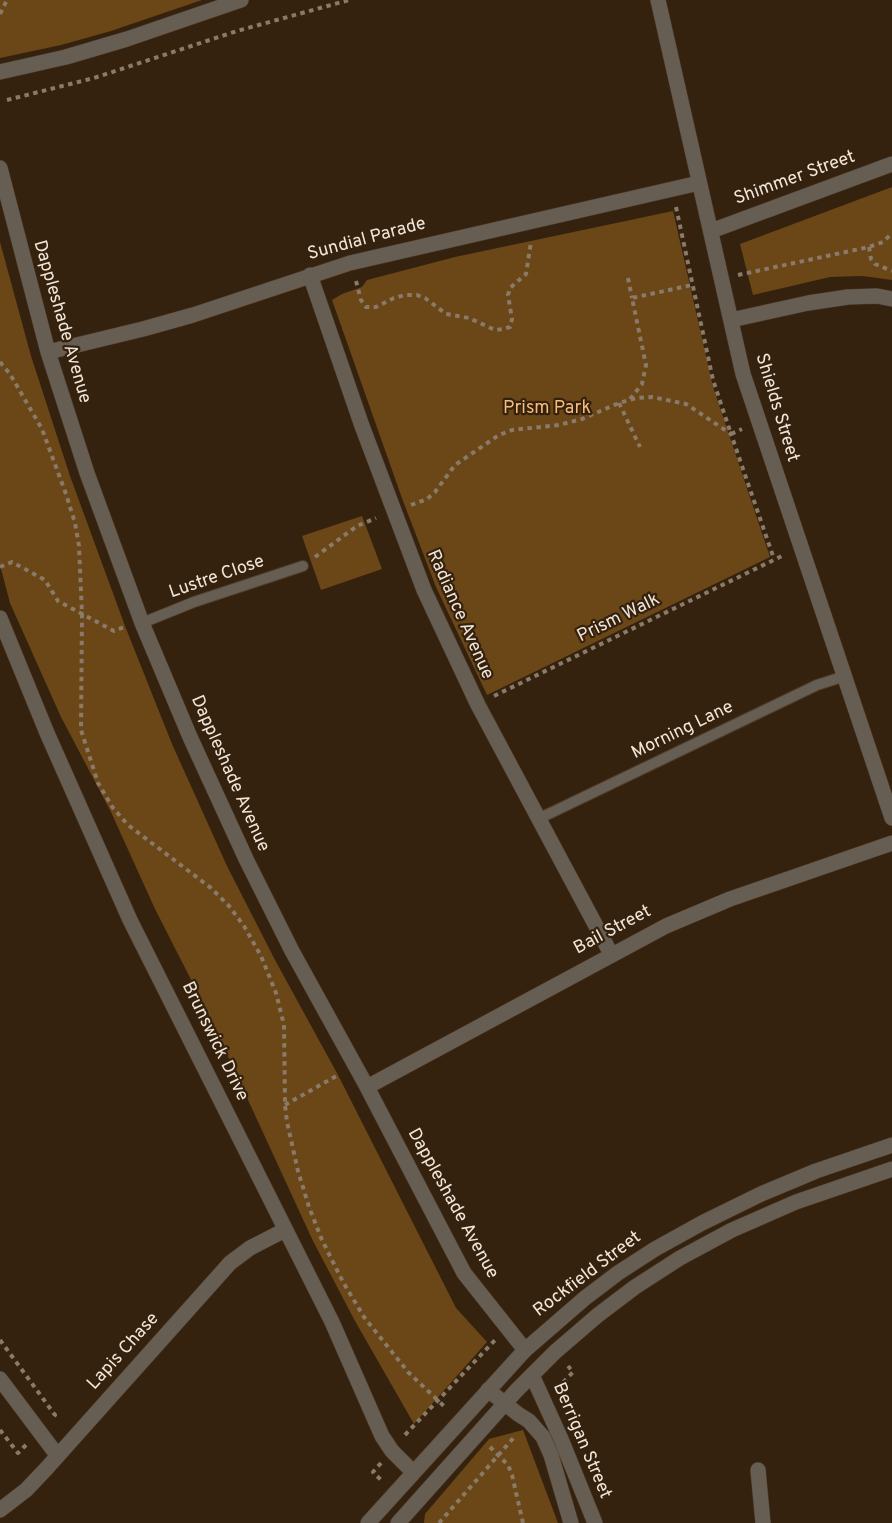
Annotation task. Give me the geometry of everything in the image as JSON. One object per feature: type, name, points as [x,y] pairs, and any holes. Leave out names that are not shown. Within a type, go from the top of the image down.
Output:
[{"type":"street","points":[[1,72],[97,48],[242,0]]},
{"type":"street","name":"Shields Street","points":[[658,0],[743,374],[892,818]]},
{"type":"street","name":"Shimmer Street","points":[[711,231],[892,164]]},
{"type":"street","name":"Dappleshade Avenue","points":[[0,168],[48,352],[87,473],[142,623],[190,737],[246,859],[292,951],[367,1087],[464,1274],[525,1350]]},
{"type":"street","name":"Sundial Parade","points":[[48,352],[193,315],[350,263],[699,183]]},
{"type":"street","name":"Radiance Avenue","points":[[310,275],[393,512],[424,590],[478,705],[610,954]]},
{"type":"street","points":[[731,320],[808,303],[848,297],[877,296],[892,299]]},
{"type":"street","name":"Brunswick Drive","points":[[0,618],[55,753],[130,920],[332,1322],[382,1436],[392,1451],[430,1487]]},
{"type":"street","name":"Bail Street","points":[[367,1087],[610,954],[666,926],[730,899],[891,848]]},
{"type":"street","name":"Rockfield Street","points":[[376,1521],[413,1472],[525,1350],[585,1298],[654,1249],[702,1223],[761,1194],[816,1171],[892,1145]]},
{"type":"street","points":[[398,1523],[555,1352],[635,1287],[680,1258],[732,1230],[796,1202],[892,1169]]},
{"type":"street","name":"Lapis Chase","points":[[0,1510],[26,1490],[230,1263],[250,1248],[285,1230]]},
{"type":"street","name":"Berrigan Street","points":[[525,1350],[532,1375],[595,1523]]},
{"type":"street","points":[[0,1379],[57,1455]]},
{"type":"street","name":"Berrigan Street","points":[[488,1390],[529,1421],[543,1437],[551,1455],[571,1523]]},
{"type":"street","points":[[758,1470],[763,1523]]},
{"type":"lane","name":"Lustre Close","points":[[142,623],[194,602],[303,566]]},
{"type":"lane","name":"Morning Lane","points":[[538,819],[816,685],[845,676]]},
{"type":"path","points":[[0,14],[7,0]]},
{"type":"path","points":[[7,100],[94,78],[237,31],[349,0]]},
{"type":"path","points":[[672,189],[714,380],[731,434]]},
{"type":"path","points":[[350,263],[361,300],[366,307],[376,307],[405,295],[417,296],[425,298],[446,314],[469,318],[495,330],[503,329],[510,327],[512,320],[508,295],[510,288],[526,274],[534,220]]},
{"type":"path","points":[[721,279],[869,247],[883,242],[892,233]]},
{"type":"path","points":[[869,247],[871,259],[875,264],[892,271]]},
{"type":"path","points":[[628,278],[646,365],[642,384],[630,400]]},
{"type":"path","points":[[632,298],[693,284]]},
{"type":"path","points":[[0,362],[10,374],[42,429],[66,494],[79,546],[82,614],[81,730],[98,783],[113,808],[128,825],[211,888],[244,926],[261,956],[276,993],[284,1025],[285,1105],[298,1171],[322,1240],[364,1317],[408,1372],[460,1421]]},
{"type":"path","points":[[303,566],[357,526],[426,499],[435,492],[454,465],[499,435],[512,430],[559,425],[582,419],[619,403],[652,397],[686,404],[731,434]]},
{"type":"path","points":[[619,403],[640,447]]},
{"type":"path","points":[[731,434],[759,422]]},
{"type":"path","name":"Prism Walk","points":[[478,705],[497,693],[774,559],[731,434]]},
{"type":"path","points":[[0,567],[12,562],[45,580],[58,601],[114,631],[142,623]]},
{"type":"path","points":[[285,1105],[338,1075]]},
{"type":"path","points":[[476,1436],[499,1454],[508,1465],[524,1523]]},
{"type":"green space","points":[[0,0],[202,0],[111,31],[0,58]]},
{"type":"green space","points":[[892,187],[892,280],[863,276],[830,277],[753,295],[740,244]]},
{"type":"green space","name":"Prism Park","points":[[673,211],[713,387],[770,557],[487,695],[436,587],[332,300],[362,287],[367,280],[455,257]]},
{"type":"green space","points":[[0,242],[31,356],[70,476],[125,626],[172,744],[227,866],[338,1075],[456,1308],[487,1342],[414,1424],[355,1321],[313,1241],[207,1011],[155,909],[111,812],[61,717],[10,603],[0,565]]},
{"type":"green space","points":[[362,516],[382,569],[321,590],[302,536]]},
{"type":"green space","points":[[523,1430],[558,1523],[424,1523],[425,1514],[489,1439]]}]
